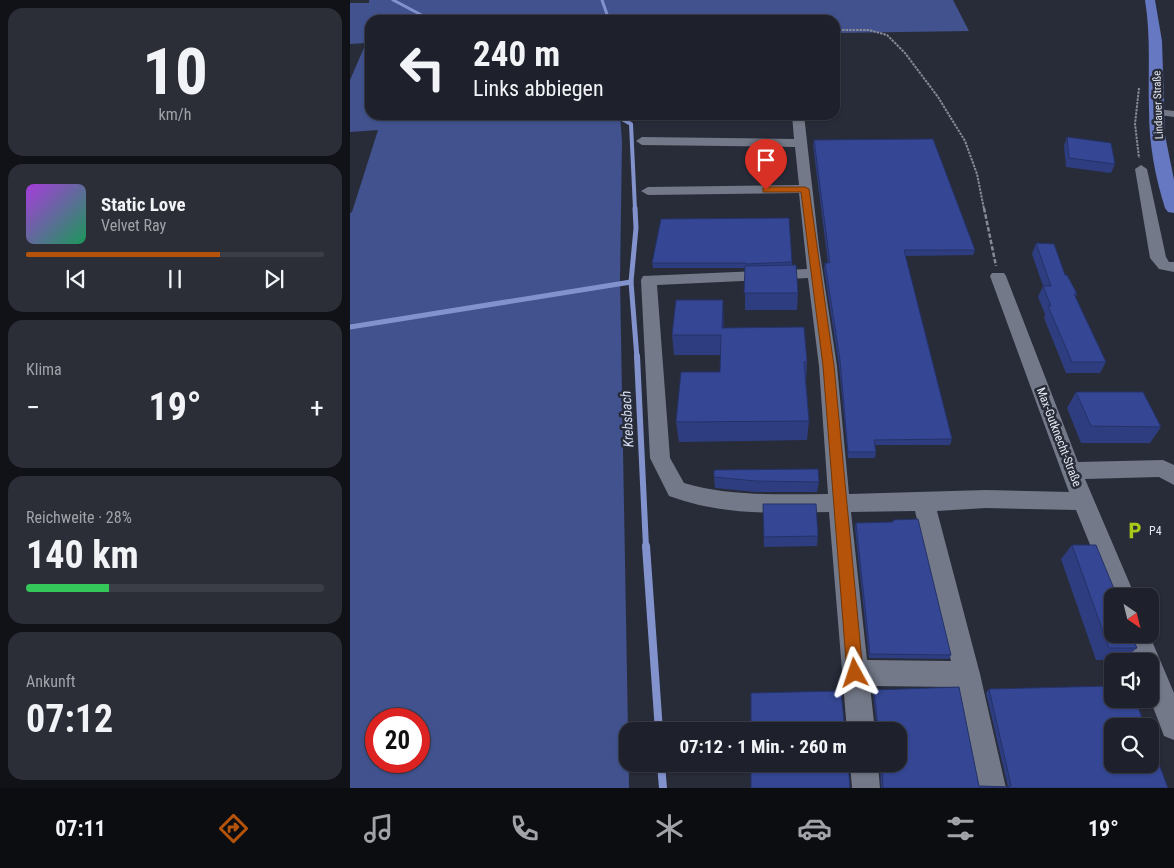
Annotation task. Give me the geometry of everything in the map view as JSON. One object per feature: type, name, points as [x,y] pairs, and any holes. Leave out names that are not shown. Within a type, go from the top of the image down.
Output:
[{"type":"main road","name":"Lindauer Straße","points":[[1150,0],[1156,31],[1156,112],[1161,156],[1174,208]]},
{"type":"street","points":[[1156,112],[1174,114]]},
{"type":"street","points":[[799,120],[805,189],[828,366],[859,722]]},
{"type":"street","points":[[642,140],[801,143]]},
{"type":"street","points":[[1141,170],[1153,224],[1158,258],[1164,266],[1174,267]]},
{"type":"street","points":[[648,191],[805,189]]},
{"type":"street","points":[[817,273],[649,280],[657,374],[660,458],[677,490],[708,499],[746,504],[924,502],[986,499],[1084,501]]},
{"type":"street","name":"Max-Gutknecht-Straße","points":[[998,276],[1072,471],[1120,588]]},
{"type":"street","points":[[1072,471],[1163,468],[1174,476]]},
{"type":"street","points":[[924,502],[967,674],[992,788]]},
{"type":"street","points":[[855,673],[967,674]]},
{"type":"street","points":[[1159,688],[1174,726]]},
{"type":"street","points":[[865,772],[866,788]]},
{"type":"path","points":[[840,30],[869,30],[890,37],[922,75],[957,125],[977,174],[998,276]]},
{"type":"shaded area","points":[[369,0],[953,0],[969,31],[840,33],[840,15],[365,15],[365,43],[350,44],[350,3],[369,3]]},
{"type":"shaded area","points":[[365,45],[365,120],[620,120],[622,141],[620,280],[628,722],[619,722],[619,772],[629,772],[629,788],[350,788],[350,213],[352,212],[378,130],[350,132],[350,80]]},
{"type":"building","points":[[1067,137],[1111,143],[1115,164],[1069,158]]},
{"type":"building","points":[[933,139],[975,250],[904,250],[952,439],[874,440],[876,452],[848,452],[840,360],[825,263],[830,263],[814,140]]},
{"type":"building","points":[[789,218],[792,262],[746,264],[652,263],[661,219]]},
{"type":"building","points":[[1036,243],[1054,244],[1065,275],[1067,275],[1077,294],[1074,294],[1106,362],[1072,362],[1048,306],[1051,306],[1043,286],[1051,286]]},
{"type":"building","points":[[796,265],[798,293],[744,293],[745,266]]},
{"type":"building","points":[[676,300],[723,300],[722,328],[804,327],[807,362],[804,362],[809,421],[676,422],[681,372],[720,372],[721,335],[672,335]]},
{"type":"building","points":[[1076,392],[1143,392],[1161,427],[1091,426]]},
{"type":"building","points":[[818,469],[819,482],[756,481],[714,477],[714,470]]},
{"type":"building","points":[[763,504],[816,504],[818,536],[764,537]]},
{"type":"building","points":[[918,519],[951,655],[870,654],[856,523]]},
{"type":"building","points":[[1072,545],[1096,545],[1114,588],[1104,588],[1104,634]]},
{"type":"building","points":[[1107,643],[1135,643],[1137,648],[1109,648]]},
{"type":"building","points":[[1104,686],[1104,708],[1138,708],[1142,718],[1104,718],[1104,773],[1159,773],[1159,764],[1168,788],[883,788],[882,772],[907,772],[907,722],[877,722],[874,690],[959,687],[979,786],[1010,787],[989,689]]},
{"type":"building","points":[[841,691],[844,722],[751,722],[751,693]]},
{"type":"building","points":[[751,772],[849,772],[850,788],[751,788]]},
{"type":"waterway","name":"Krebsbach","points":[[393,0],[422,15]]},
{"type":"waterway","points":[[602,0],[607,15]]},
{"type":"waterway","name":"Krebsbach","points":[[624,120],[631,124],[635,209]]},
{"type":"waterway","name":"Krebsbach","points":[[631,282],[636,228],[635,208]]},
{"type":"waterway","points":[[350,327],[631,282]]},
{"type":"waterway","name":"Krebsbach","points":[[631,282],[637,358]]},
{"type":"waterway","name":"Krebsbach","points":[[637,356],[646,547]]},
{"type":"waterway","name":"Krebsbach","points":[[646,546],[658,722]]},
{"type":"waterway","name":"Krebsbach","points":[[662,772],[663,788]]},
{"type":"place","name":"P4","points":[[1135,531]]},
{"type":"route","points":[[766,190],[805,189],[828,366],[855,673]]}]
